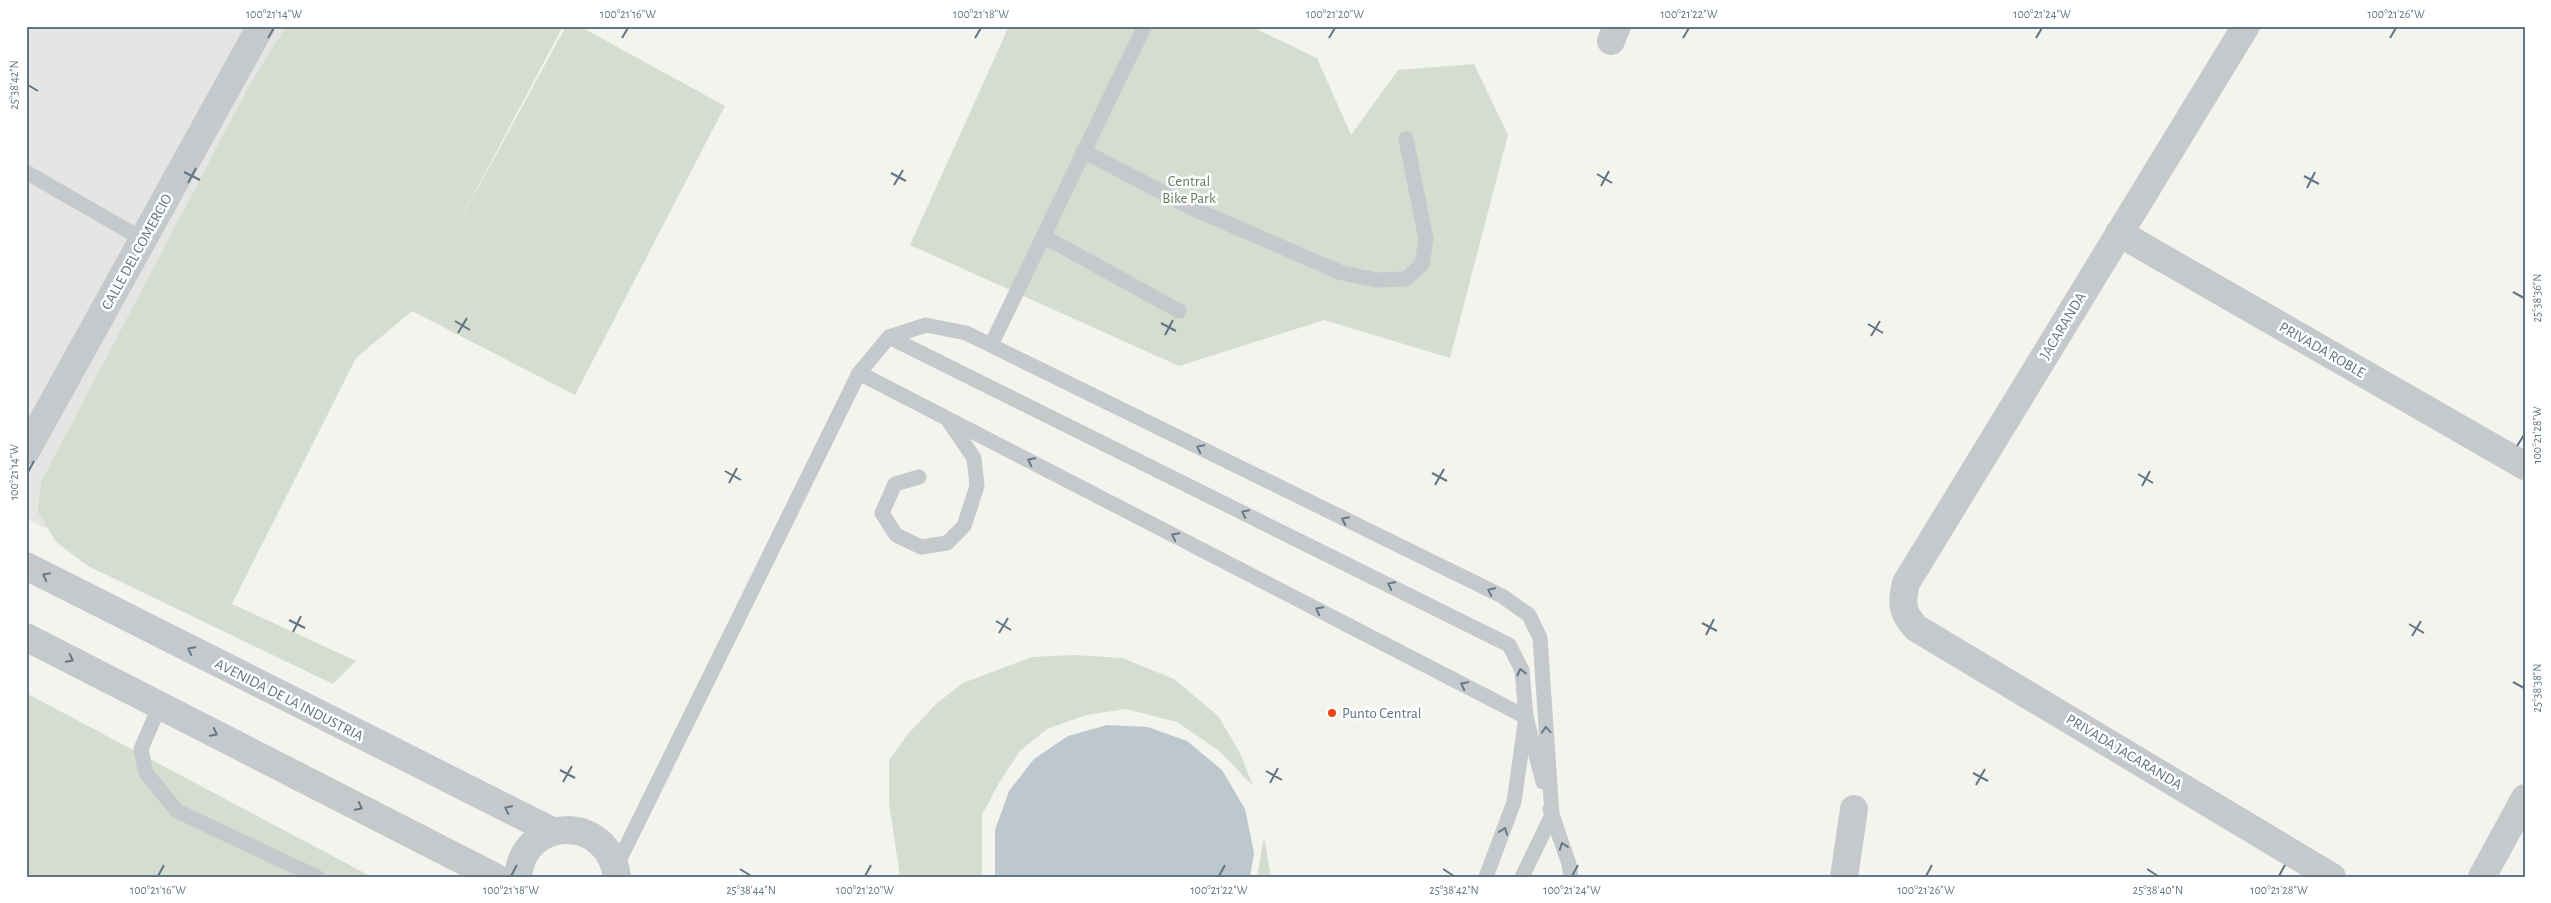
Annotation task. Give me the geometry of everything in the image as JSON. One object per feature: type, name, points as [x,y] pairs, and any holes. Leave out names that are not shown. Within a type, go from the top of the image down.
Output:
[{"type":"street","name":"CALLE DEL COMERCIO","points":[[26,450],[144,240],[260,26]]},
{"type":"street","name":"JACARANDA","points":[[1916,628],[1906,616],[1902,606],[1906,583],[2246,26]]},
{"type":"street","name":"PRIVADA ROBLE","points":[[2119,233],[2525,466]]},
{"type":"street","name":"AVENIDA DE LA INDUSTRIA","points":[[26,566],[552,831]]},
{"type":"street","name":"PRIVADA JACARANDA","points":[[1916,628],[2332,877]]},
{"type":"street","points":[[26,637],[494,877]]},
{"type":"street","points":[[2482,877],[2525,798]]},
{"type":"street","points":[[1844,877],[1854,809]]},
{"type":"street","points":[[518,877],[523,856],[535,841],[552,831],[571,829],[590,834],[606,846],[616,872]]},
{"type":"lane","points":[[991,346],[1045,237],[1083,151],[1146,26]]},
{"type":"lane","points":[[1083,151],[1194,209],[1342,273],[1377,280],[1406,279],[1422,264],[1426,239],[1406,139]]},
{"type":"lane","points":[[26,172],[144,240]]},
{"type":"lane","points":[[1045,237],[1179,311]]},
{"type":"lane","points":[[616,872],[859,373],[889,338],[926,326],[966,333],[1502,596],[1529,615],[1540,638],[1552,815],[1522,877]]},
{"type":"lane","points":[[889,338],[1509,645],[1522,670],[1526,717],[1552,815],[1569,864],[1571,877]]},
{"type":"lane","points":[[859,373],[1526,717]]},
{"type":"lane","points":[[919,477],[895,484],[882,513],[896,535],[921,547],[948,543],[964,526],[977,486],[974,458],[946,417]]},
{"type":"lane","points":[[160,705],[141,750],[146,773],[177,811],[317,877]]},
{"type":"lane","points":[[1486,877],[1514,802],[1526,717]]},
{"type":"shaded area","points":[[26,26],[527,26],[206,600],[26,519]]},
{"type":"shaded area","points":[[1107,725],[1148,727],[1187,741],[1222,770],[1245,809],[1254,853],[1250,877],[995,877],[995,830],[1009,791],[1034,759],[1068,736]]},
{"type":"green space","points":[[286,26],[563,26],[448,243],[566,26],[579,26],[725,106],[575,395],[412,311],[356,358],[232,604],[356,661],[333,684],[88,566],[56,542],[38,512],[41,482],[248,88]]},
{"type":"green space","name":"Central Bike Park","points":[[1009,26],[1250,26],[1317,58],[1351,135],[1398,70],[1474,64],[1508,135],[1450,358],[1324,320],[1179,366],[910,245]]},
{"type":"green space","points":[[1075,655],[1122,658],[1174,679],[1218,716],[1240,753],[1253,786],[1218,750],[1177,722],[1126,709],[1086,715],[1047,729],[1020,751],[999,783],[982,815],[982,877],[900,877],[889,803],[889,760],[908,734],[937,703],[963,683],[1032,657]]},
{"type":"green space","points":[[26,693],[372,877],[26,877]]},
{"type":"green space","points":[[1264,836],[1271,877],[1257,877]]},
{"type":"place","name":"Punto Central","points":[[1332,713]]}]
